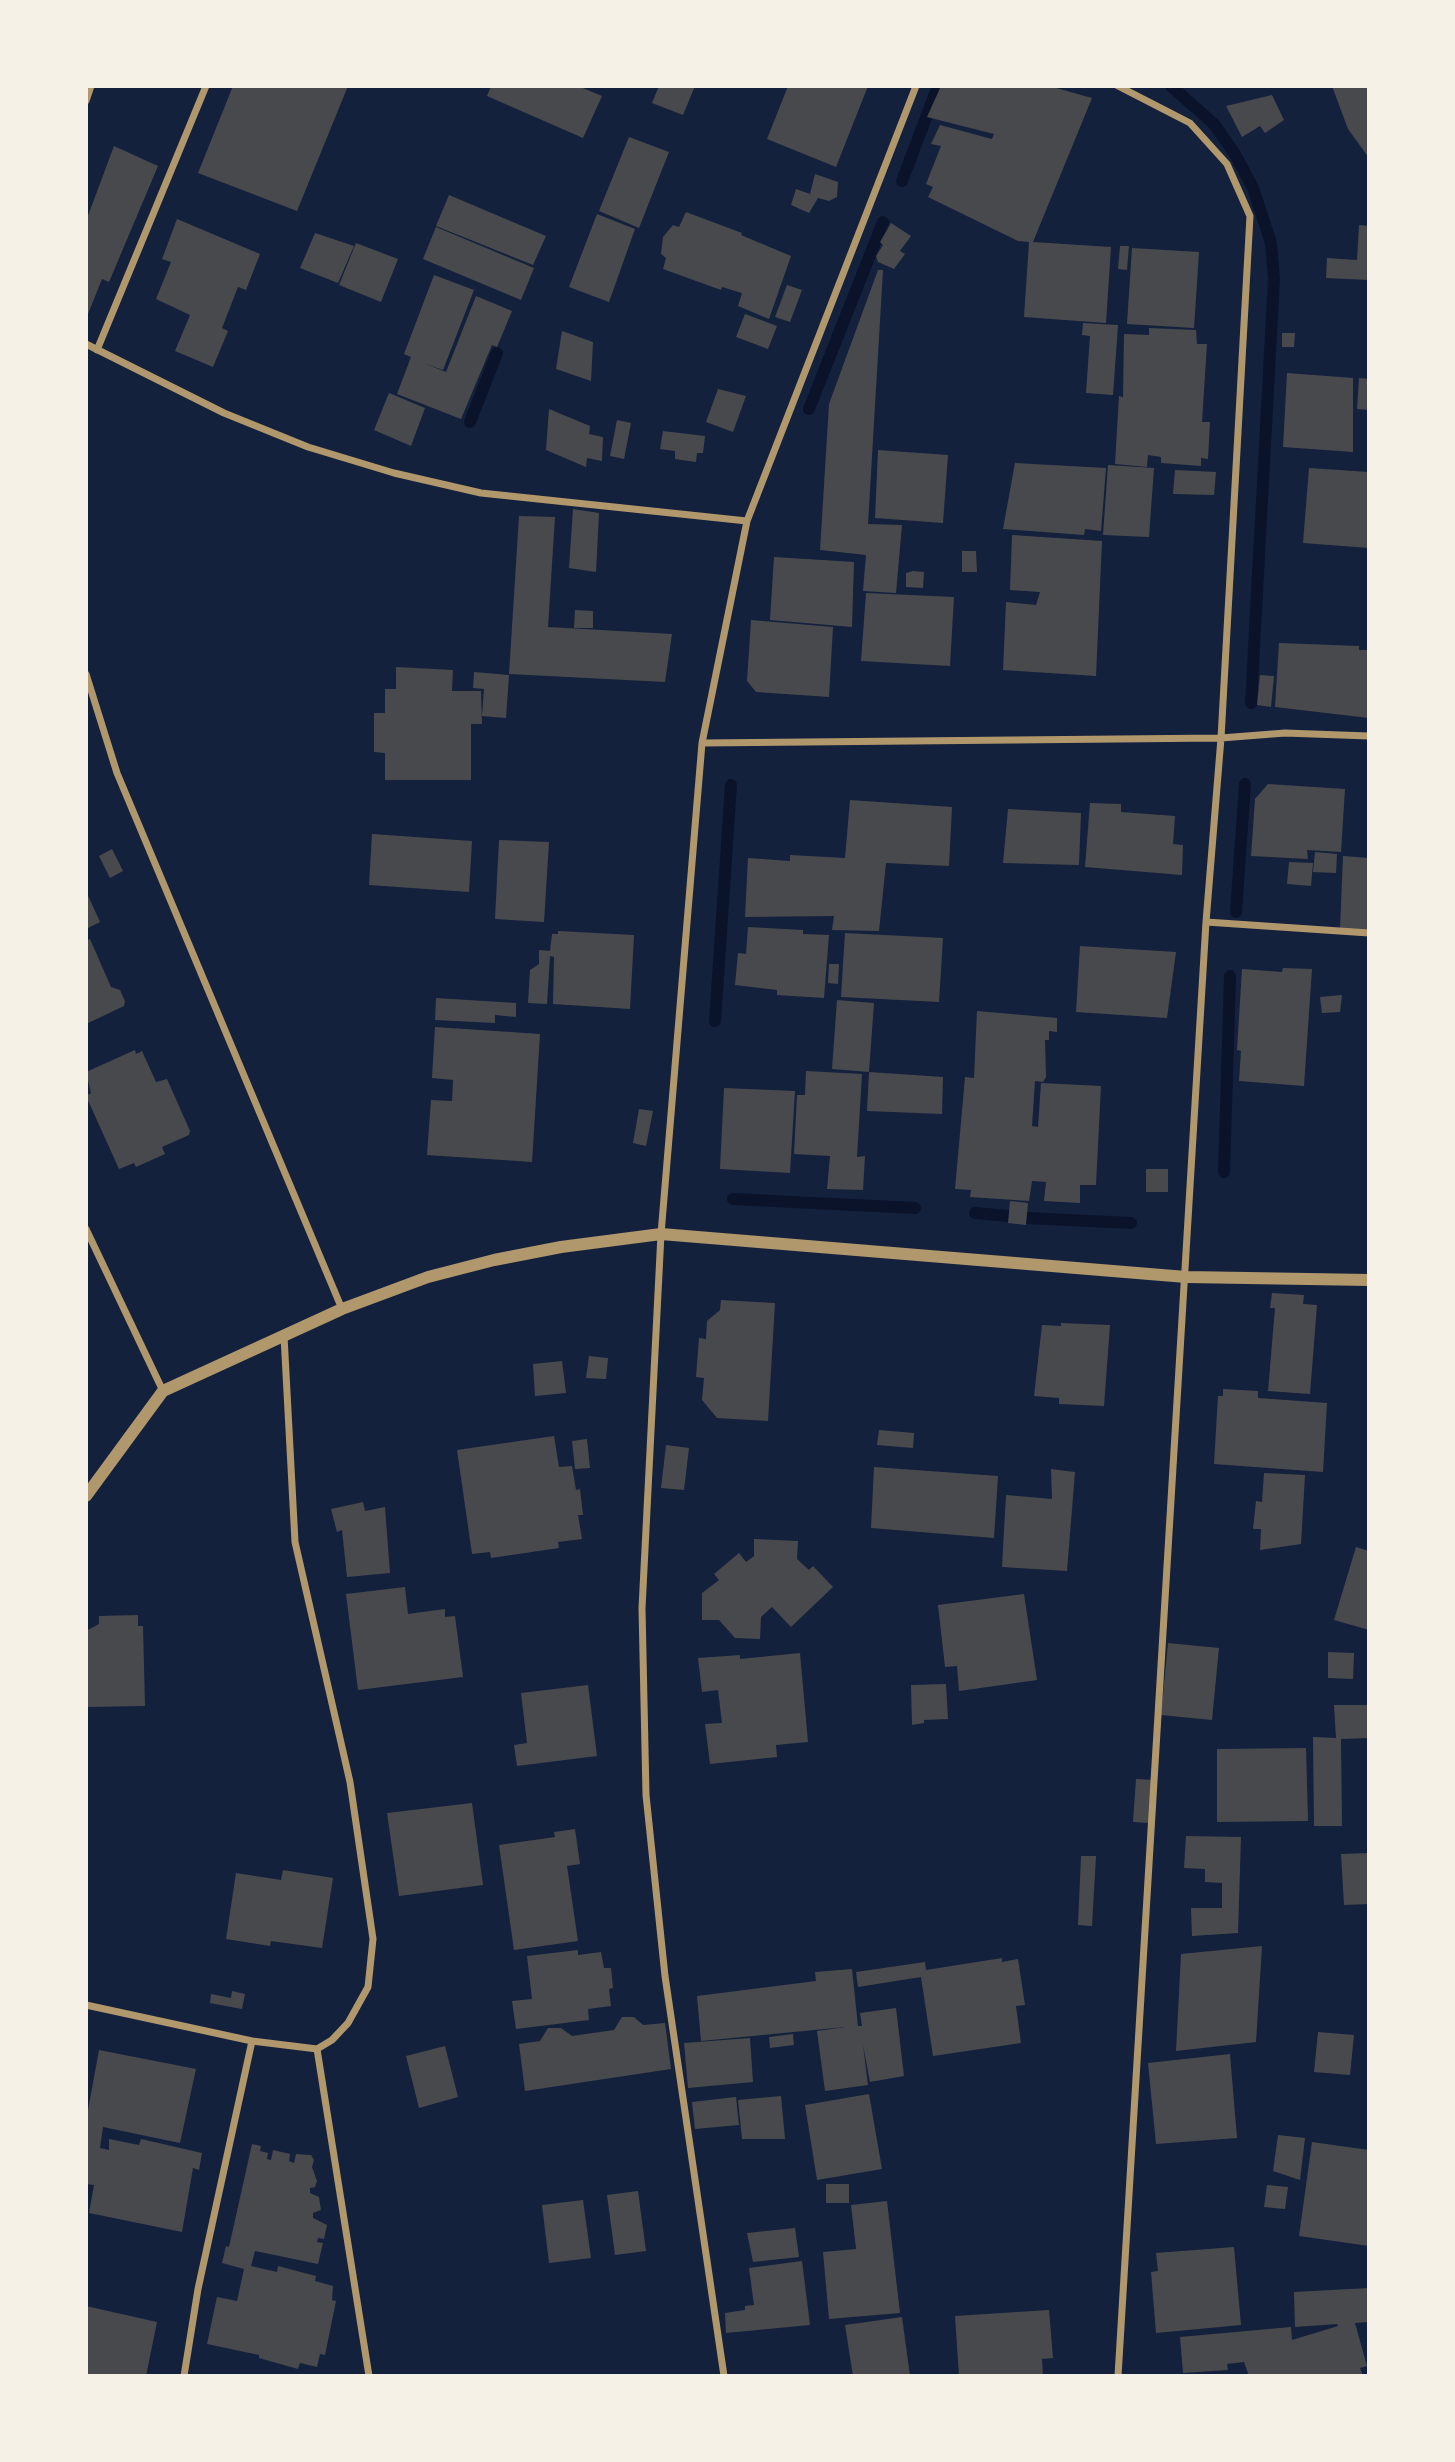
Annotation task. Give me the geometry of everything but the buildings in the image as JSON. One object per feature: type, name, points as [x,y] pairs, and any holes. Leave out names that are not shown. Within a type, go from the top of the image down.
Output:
[{"type":"street","points":[[86,101],[91,86]]},
{"type":"street","points":[[97,350],[206,86]]},
{"type":"street","points":[[724,2376],[664,1976],[646,1795],[642,1608],[661,1234],[702,743],[747,520],[916,86]]},
{"type":"street","points":[[1118,86],[1190,123],[1227,164],[1250,216],[1221,738],[1206,922],[1118,2376]]},
{"type":"street","points":[[86,344],[224,413],[308,447],[394,473],[481,493],[747,520]]},
{"type":"street","points":[[86,674],[117,773],[342,1309]]},
{"type":"street","points":[[702,743],[1221,738],[1285,733],[1369,736]]},
{"type":"street","points":[[1206,922],[1369,933]]},
{"type":"street","points":[[86,1229],[163,1391]]},
{"type":"street","points":[[86,1496],[163,1391],[342,1309],[428,1277],[494,1260],[661,1234],[1186,1278],[1369,1280]]},
{"type":"street","points":[[86,2005],[252,2041],[317,2049],[332,2040],[348,2023],[368,1987],[373,1939],[350,1782],[295,1542],[284,1335]]},
{"type":"street","points":[[184,2376],[198,2288],[252,2041]]},
{"type":"street","points":[[317,2049],[369,2376]]},
{"type":"waterway","points":[[902,181],[938,86]]},
{"type":"waterway","points":[[1171,86],[1214,124],[1235,154],[1253,188],[1271,243],[1274,279],[1251,703]]},
{"type":"waterway","points":[[809,409],[883,222]]},
{"type":"waterway","points":[[470,422],[497,353]]},
{"type":"waterway","points":[[1236,912],[1245,784]]},
{"type":"waterway","points":[[715,1021],[731,785]]},
{"type":"waterway","points":[[1224,1172],[1230,976]]},
{"type":"waterway","points":[[733,1199],[915,1208]]},
{"type":"waterway","points":[[975,1213],[1008,1216]]},
{"type":"waterway","points":[[1027,1218],[1131,1223]]}]
